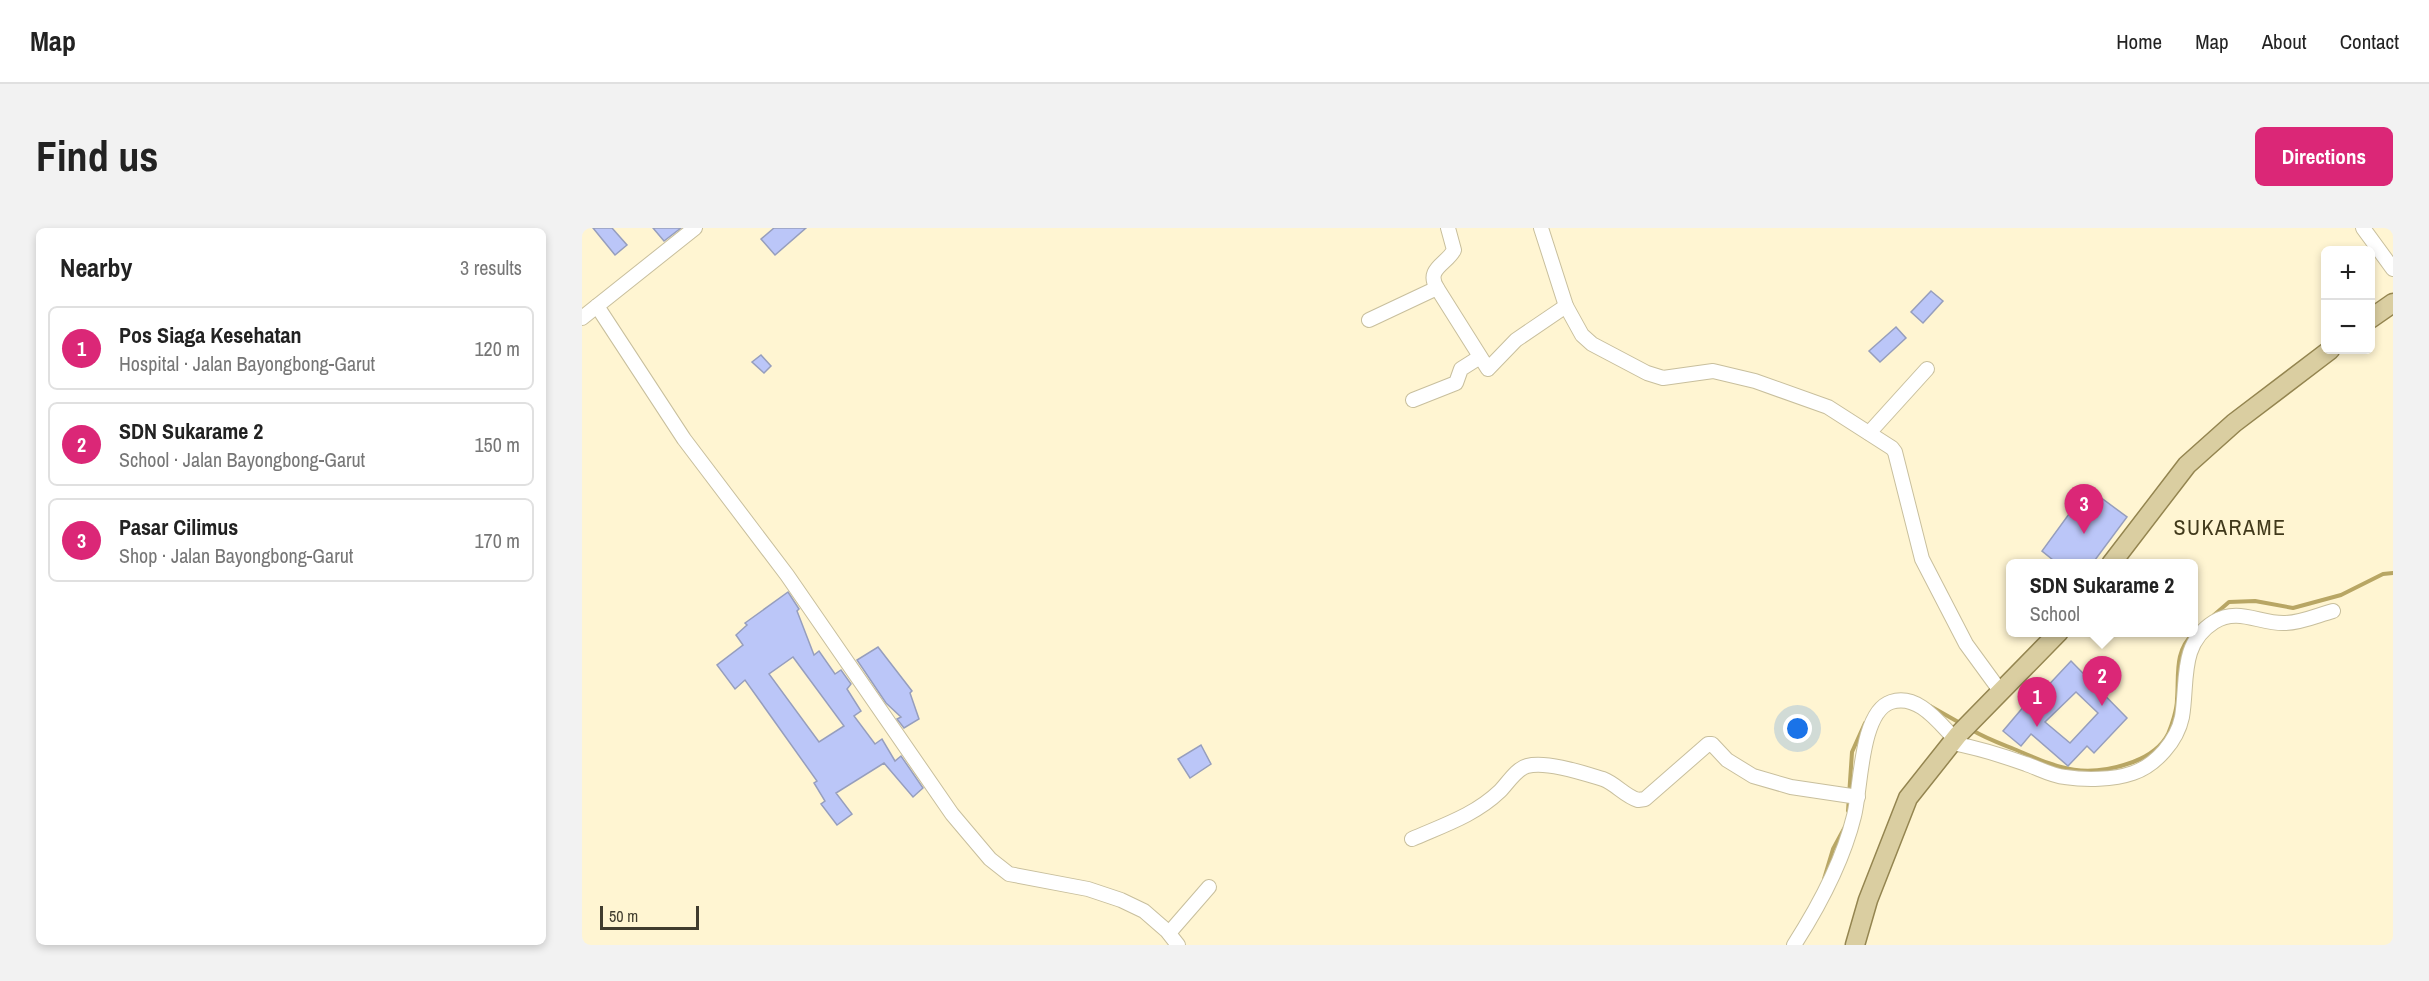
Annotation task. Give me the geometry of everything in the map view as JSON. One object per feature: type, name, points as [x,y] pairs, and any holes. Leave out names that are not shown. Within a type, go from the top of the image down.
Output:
[{"type":"main road","points":[[2375,316],[2393,303]]},
{"type":"main road","points":[[2115,559],[2187,465],[2234,423],[2325,354]]},
{"type":"main road","points":[[1855,945],[1868,900],[1908,798],[1955,739],[2055,637]]},
{"type":"street","points":[[582,318],[695,228]]},
{"type":"street","points":[[1448,228],[1454,250],[1434,273],[1432,279],[1486,368],[1490,368],[1516,340],[1566,306]]},
{"type":"street","points":[[1541,228],[1566,306],[1582,335],[1592,344],[1647,373],[1663,378],[1713,371],[1755,381],[1828,407],[1895,452],[1922,559],[1966,645],[2001,692]]},
{"type":"street","points":[[2363,228],[2393,269]]},
{"type":"street","points":[[1369,320],[1437,288]]},
{"type":"street","points":[[597,306],[684,439],[787,575],[952,814],[990,860],[1009,874],[1088,889],[1121,900],[1144,911],[1169,933],[1178,945]]},
{"type":"street","points":[[1413,400],[1456,383],[1461,369],[1480,357]]},
{"type":"street","points":[[1869,433],[1927,369]]},
{"type":"street","points":[[1794,945],[1836,868],[1854,817],[1863,751],[1877,717],[1889,702],[1899,700],[1916,704],[1929,712],[1955,739],[2061,777],[2104,777],[2133,773],[2154,760],[2170,744],[2181,720],[2185,692],[2184,669],[2189,654],[2201,634],[2213,623],[2235,615],[2285,623],[2333,611]]},
{"type":"street","points":[[1413,839],[1459,820],[1476,810],[1527,766],[1562,769],[1607,780],[1638,800],[1645,799],[1708,744],[1712,744],[1727,760],[1753,776],[1791,787],[1856,797]]},
{"type":"street","points":[[1169,933],[1209,887]]},
{"type":"building","points":[[593,228],[612,228],[627,245],[615,255]]},
{"type":"building","points":[[653,228],[681,228],[664,241]]},
{"type":"building","points":[[774,228],[806,228],[775,255],[761,239]]},
{"type":"building","points":[[1931,291],[1943,301],[1923,323],[1911,312]]},
{"type":"building","points":[[1896,327],[1906,338],[1880,362],[1869,351]]},
{"type":"building","points":[[761,355],[771,366],[764,373],[752,362]]},
{"type":"building","points":[[2088,488],[2127,517],[2096,559],[2052,559],[2042,551]]},
{"type":"building","points":[[788,592],[799,609],[797,611],[814,655],[819,651],[835,674],[841,670],[851,684],[847,689],[861,711],[854,716],[875,744],[882,739],[895,761],[901,756],[923,788],[913,797],[884,763],[836,793],[852,814],[837,825],[821,804],[825,801],[814,783],[817,781],[745,680],[735,689],[717,665],[743,645],[736,635],[747,625],[745,623]],"holes":[[[793,657],[844,726],[819,742],[769,674]]]},
{"type":"building","points":[[878,647],[912,691],[910,693],[919,719],[904,728],[897,719],[901,717],[886,703],[857,660]]},
{"type":"building","points":[[2071,661],[2127,718],[2094,753],[2087,746],[2068,766],[2031,734],[2021,746],[2003,731],[2025,705],[2028,707]],"holes":[[[2076,692],[2098,713],[2070,743],[2045,722]]]},
{"type":"building","points":[[1201,745],[1211,764],[1190,778],[1178,759]]},
{"type":"waterway","points":[[2214,615],[2229,602],[2255,601],[2293,608],[2341,595],[2383,574],[2393,573]]},
{"type":"waterway","points":[[1972,730],[2045,762],[2072,769],[2100,770],[2138,760],[2157,748],[2168,734],[2176,707],[2180,656],[2190,637]]},
{"type":"waterway","points":[[1930,706],[1960,723]]},
{"type":"waterway","points":[[1848,811],[1852,752],[1865,723]]},
{"type":"waterway","points":[[1824,879],[1833,849],[1846,825]]},
{"type":"place","name":"Pasar Cilimus","points":[[2084,534]]},
{"type":"place","name":"SDN Sukarame 2","points":[[2102,706]]},
{"type":"place","name":"Pos Siaga Kesehatan","points":[[2037,727]]},
{"type":"district","name":"SUKARAME","points":[[2230,527]]}]
